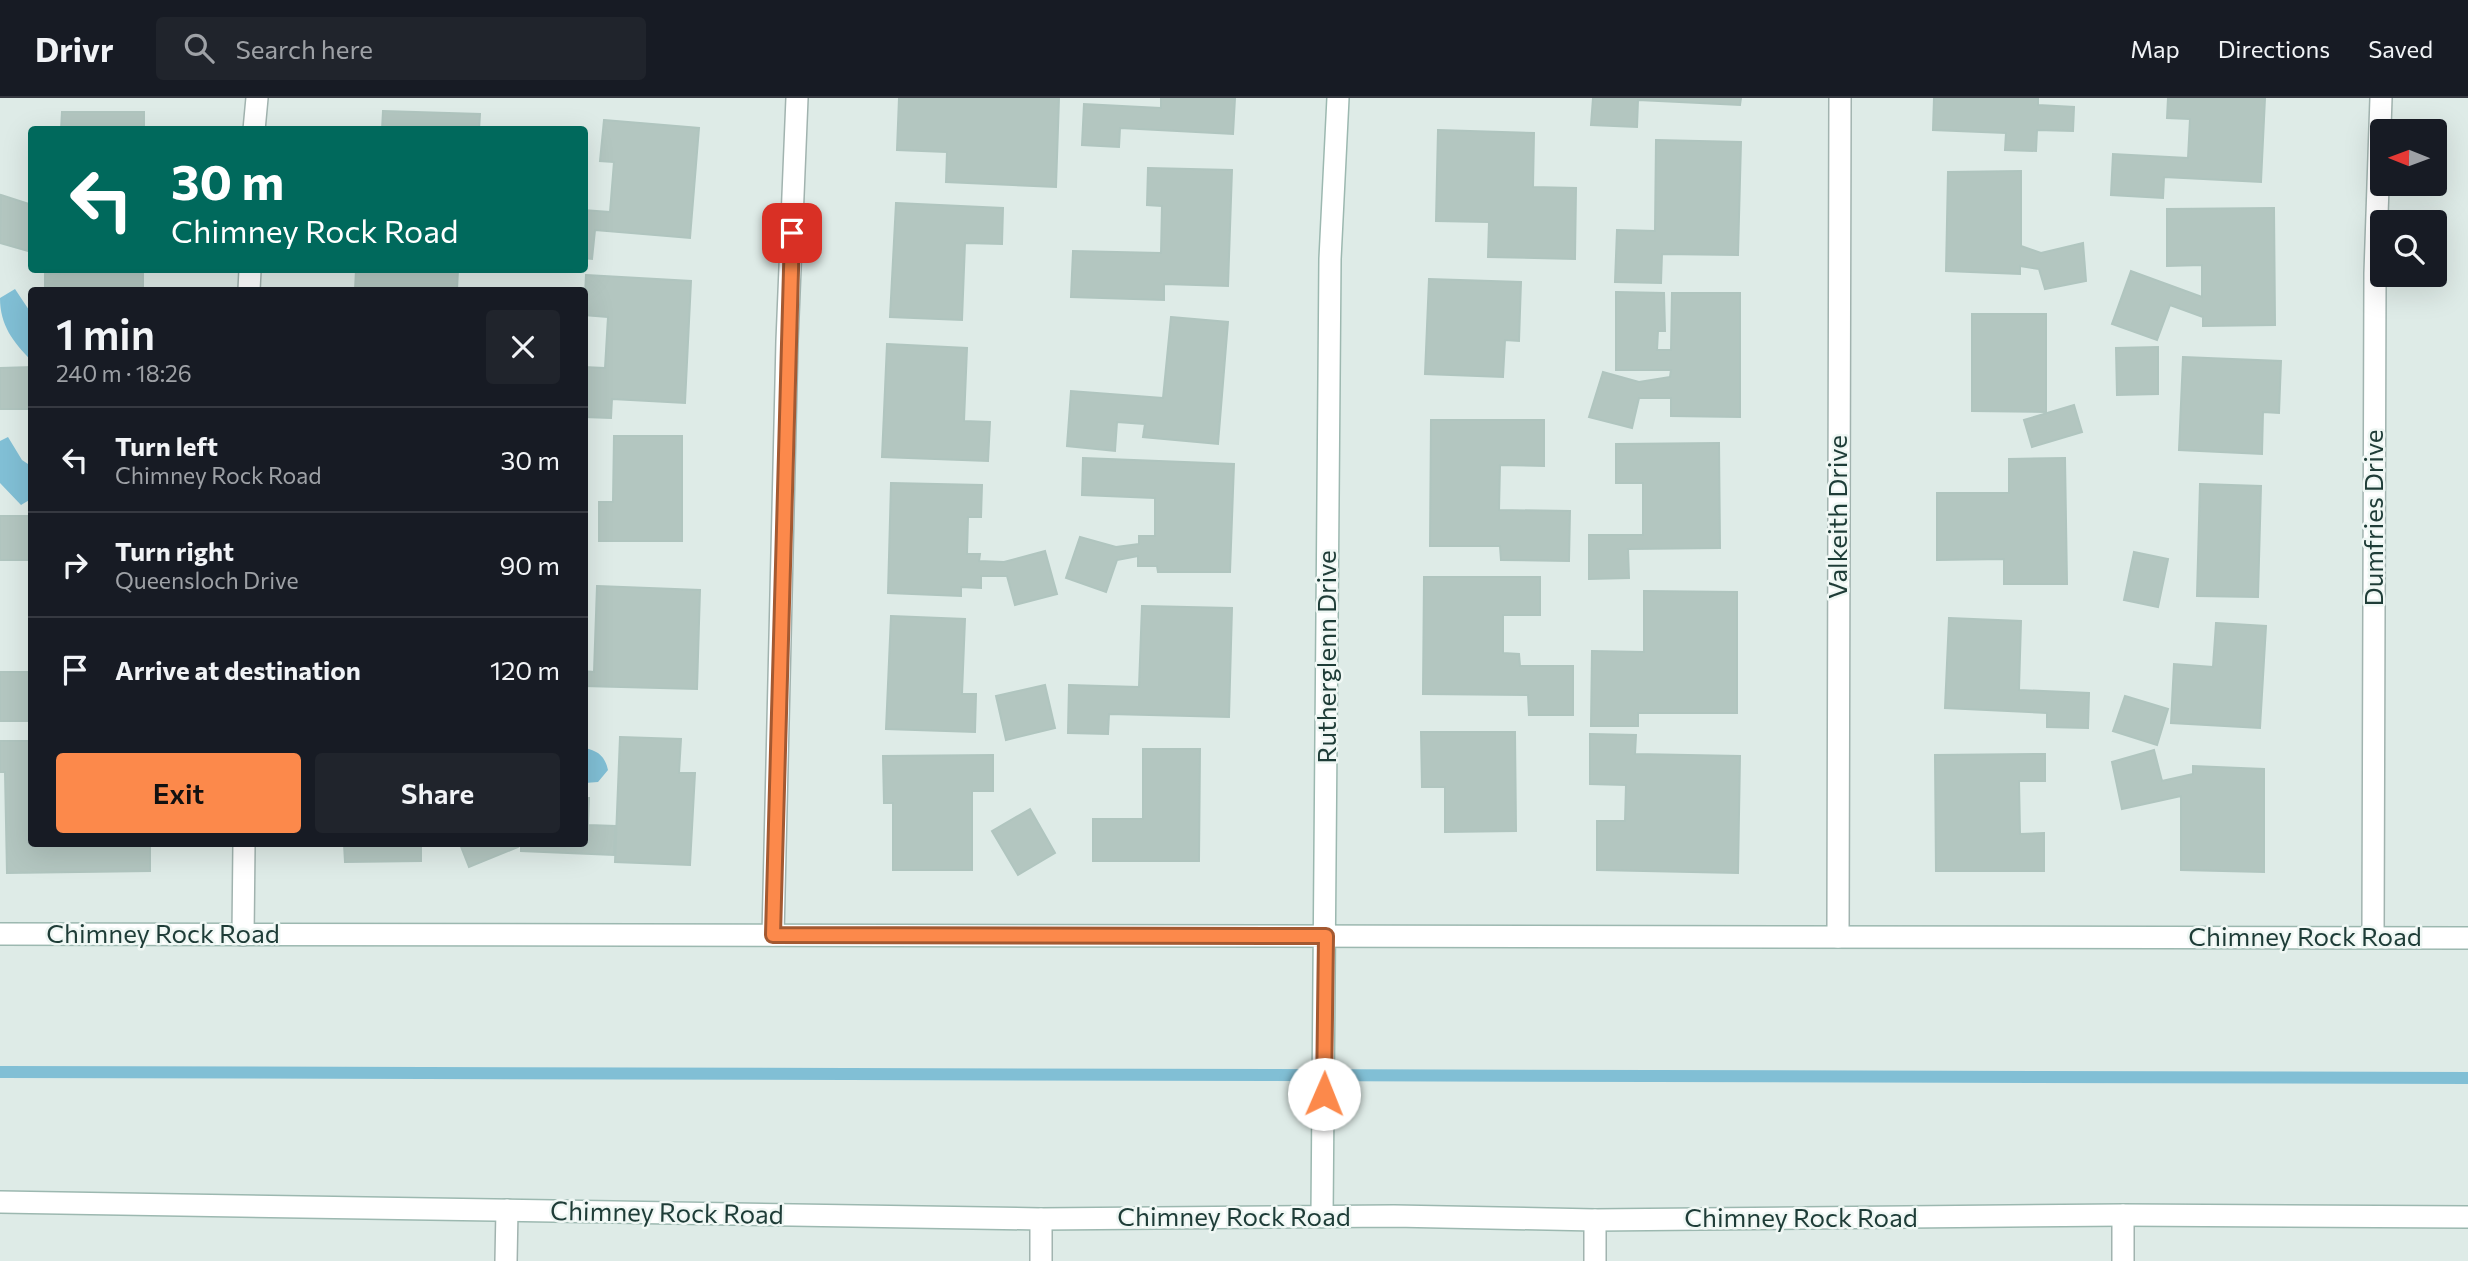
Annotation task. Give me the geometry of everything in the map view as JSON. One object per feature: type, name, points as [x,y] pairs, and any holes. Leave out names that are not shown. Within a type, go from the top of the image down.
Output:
[{"type":"main road","points":[[254,126],[257,98]]},
{"type":"main road","points":[[773,935],[787,341],[797,98]]},
{"type":"main road","name":"Rutherglenn Drive","points":[[1322,1217],[1330,259],[1338,98]]},
{"type":"main road","name":"Valkeith Drive","points":[[1838,937],[1837,162],[1840,98]]},
{"type":"main road","name":"Dumfries Drive","points":[[2373,937],[2375,273],[2381,98]]},
{"type":"main road","points":[[243,934],[244,847]]},
{"type":"main road","name":"Chimney Rock Road","points":[[0,934],[2468,938]]},
{"type":"main road","name":"Chimney Rock Road","points":[[0,1202],[1041,1219],[1322,1217],[1595,1220],[2123,1215],[2468,1217]]},
{"type":"main road","points":[[506,1210],[506,1261]]},
{"type":"main road","points":[[2123,1215],[2123,1261]]},
{"type":"main road","points":[[1041,1219],[1041,1261]]},
{"type":"main road","points":[[1595,1220],[1595,1261]]},
{"type":"water","points":[[15,289],[28,308],[28,357],[13,340],[5,325],[0,298]]},
{"type":"water","points":[[8,437],[22,460],[28,464],[28,501],[21,505],[0,483],[0,441]]},
{"type":"water","points":[[588,749],[600,755],[607,765],[608,770],[598,782],[588,783]]},
{"type":"building","points":[[899,98],[1059,98],[1056,187],[946,182],[947,152],[897,150]]},
{"type":"building","points":[[1161,98],[1235,98],[1233,134],[1120,128],[1119,147],[1082,145],[1084,104],[1161,108]]},
{"type":"building","points":[[1593,98],[1741,98],[1740,105],[1638,100],[1637,127],[1591,125]]},
{"type":"building","points":[[1934,98],[2038,98],[2038,105],[2074,107],[2073,131],[2037,130],[2036,151],[2005,150],[2006,133],[1933,130]]},
{"type":"building","points":[[2168,98],[2265,98],[2261,182],[2164,177],[2163,198],[2111,195],[2113,154],[2188,158],[2190,119],[2167,118]]},
{"type":"building","points":[[383,111],[480,114],[479,126],[382,126]]},
{"type":"building","points":[[62,112],[144,112],[144,126],[61,126]]},
{"type":"building","points":[[604,120],[699,128],[690,238],[595,230],[592,259],[588,258],[588,210],[610,212],[614,162],[600,161]]},
{"type":"building","points":[[1438,130],[1534,133],[1533,187],[1576,188],[1575,259],[1488,257],[1489,222],[1436,221]]},
{"type":"building","points":[[1656,140],[1741,142],[1738,255],[1662,254],[1661,283],[1615,282],[1617,230],[1655,231]]},
{"type":"building","points":[[1148,168],[1232,170],[1228,286],[1164,284],[1164,300],[1071,297],[1073,251],[1161,253],[1162,206],[1147,205]]},
{"type":"building","points":[[2021,171],[2021,246],[2041,253],[2083,243],[2086,281],[2045,289],[2039,269],[2020,266],[2020,274],[1946,271],[1948,172]]},
{"type":"building","points":[[1,195],[28,204],[28,251],[0,243]]},
{"type":"building","points":[[896,203],[1003,208],[1002,244],[965,243],[962,320],[890,317]]},
{"type":"building","points":[[2274,208],[2275,325],[2203,326],[2203,317],[2170,305],[2157,340],[2112,324],[2131,271],[2202,297],[2202,265],[2167,266],[2167,209]]},
{"type":"building","points":[[143,273],[143,287],[45,287],[45,274]]},
{"type":"building","points":[[356,273],[458,273],[457,287],[355,287]]},
{"type":"building","points":[[586,275],[691,281],[685,403],[612,399],[611,418],[588,417],[588,367],[605,368],[608,317],[588,315],[588,287],[585,287]]},
{"type":"building","points":[[1429,279],[1521,282],[1519,341],[1505,340],[1503,377],[1425,374]]},
{"type":"building","points":[[1616,292],[1664,293],[1665,331],[1658,331],[1657,350],[1671,350],[1672,293],[1740,293],[1740,417],[1671,416],[1671,398],[1639,398],[1632,428],[1589,417],[1603,372],[1639,382],[1670,377],[1671,370],[1616,370]]},
{"type":"building","points":[[1972,314],[2046,314],[2046,412],[1972,411]]},
{"type":"building","points":[[1171,317],[1228,322],[1218,444],[1143,437],[1145,424],[1117,422],[1115,451],[1067,446],[1071,391],[1163,398]]},
{"type":"building","points":[[887,344],[967,348],[964,421],[990,422],[988,461],[882,457]]},
{"type":"building","points":[[2158,347],[2158,394],[2117,395],[2116,348]]},
{"type":"building","points":[[2183,357],[2281,361],[2279,413],[2263,412],[2262,454],[2179,450]]},
{"type":"building","points":[[28,367],[28,409],[0,409],[0,368]]},
{"type":"building","points":[[2074,405],[2082,432],[2032,447],[2024,420]]},
{"type":"building","points":[[1431,420],[1544,420],[1544,466],[1500,465],[1499,510],[1570,511],[1569,561],[1501,560],[1500,546],[1430,546]]},
{"type":"building","points":[[614,436],[682,436],[682,541],[599,541],[599,502],[613,502]]},
{"type":"building","points":[[1719,443],[1720,548],[1628,549],[1629,578],[1589,579],[1589,535],[1643,535],[1643,483],[1616,483],[1616,444]]},
{"type":"building","points":[[1083,458],[1234,464],[1230,572],[1158,572],[1157,566],[1138,566],[1138,556],[1117,560],[1106,592],[1066,578],[1080,537],[1116,547],[1139,544],[1139,536],[1155,536],[1155,498],[1082,495]]},
{"type":"building","points":[[2065,458],[2067,584],[2004,584],[2004,559],[1937,560],[1937,493],[2009,493],[2009,459]]},
{"type":"building","points":[[891,483],[982,485],[981,517],[968,517],[967,554],[980,554],[979,561],[1004,562],[1045,551],[1057,594],[1015,605],[1007,576],[981,576],[981,588],[961,587],[961,596],[888,593]]},
{"type":"building","points":[[2200,484],[2261,486],[2258,597],[2197,596]]},
{"type":"building","points":[[0,516],[28,516],[28,560],[0,560]]},
{"type":"building","points":[[2134,552],[2168,559],[2158,607],[2124,600]]},
{"type":"building","points":[[1424,577],[1540,577],[1540,615],[1503,615],[1503,653],[1519,654],[1520,666],[1573,666],[1573,715],[1529,715],[1528,695],[1423,694]]},
{"type":"building","points":[[597,586],[700,590],[697,689],[588,686],[588,671],[594,672]]},
{"type":"building","points":[[1644,591],[1737,592],[1737,713],[1638,713],[1638,726],[1591,726],[1592,651],[1644,652]]},
{"type":"building","points":[[1142,606],[1232,608],[1229,717],[1109,714],[1108,734],[1068,733],[1069,685],[1139,687]]},
{"type":"building","points":[[891,616],[965,619],[962,694],[976,694],[975,732],[886,729]]},
{"type":"building","points":[[1949,618],[2021,621],[2019,690],[2089,693],[2088,728],[2047,727],[2047,713],[1945,708]]},
{"type":"building","points":[[2216,623],[2266,626],[2260,728],[2171,723],[2174,664],[2213,667]]},
{"type":"building","points":[[0,672],[28,672],[28,721],[0,721]]},
{"type":"building","points":[[1045,685],[1055,728],[1006,740],[996,696]]},
{"type":"building","points":[[2125,696],[2168,709],[2157,745],[2113,731]]},
{"type":"building","points":[[1421,732],[1515,732],[1516,831],[1445,832],[1445,787],[1422,787]]},
{"type":"building","points":[[1590,734],[1636,735],[1635,754],[1740,756],[1738,873],[1597,870],[1597,821],[1625,821],[1626,785],[1590,784]]},
{"type":"building","points":[[620,737],[681,739],[679,773],[695,773],[690,865],[615,862]]},
{"type":"building","points":[[0,741],[28,741],[28,847],[150,847],[150,871],[7,873],[5,772],[0,772]]},
{"type":"building","points":[[1143,749],[1200,749],[1199,861],[1093,861],[1093,819],[1143,819]]},
{"type":"building","points":[[2154,750],[2162,781],[2193,774],[2193,766],[2264,769],[2264,872],[2181,870],[2181,796],[2122,809],[2112,762]]},
{"type":"building","points":[[2045,754],[2045,781],[2019,781],[2020,834],[2044,833],[2044,871],[1936,871],[1935,755]]},
{"type":"building","points":[[993,755],[993,791],[972,791],[972,870],[893,870],[893,803],[884,803],[883,756]]},
{"type":"building","points":[[1030,809],[1055,853],[1018,875],[992,831]]},
{"type":"building","points":[[588,825],[615,826],[614,855],[521,851],[521,847],[588,847]]},
{"type":"building","points":[[344,847],[421,847],[421,861],[345,862]]},
{"type":"building","points":[[461,847],[518,847],[469,867]]},
{"type":"waterway","points":[[0,1072],[2468,1078]]},
{"type":"route","points":[[792,233],[773,935],[1326,936],[1324,1094]]}]
